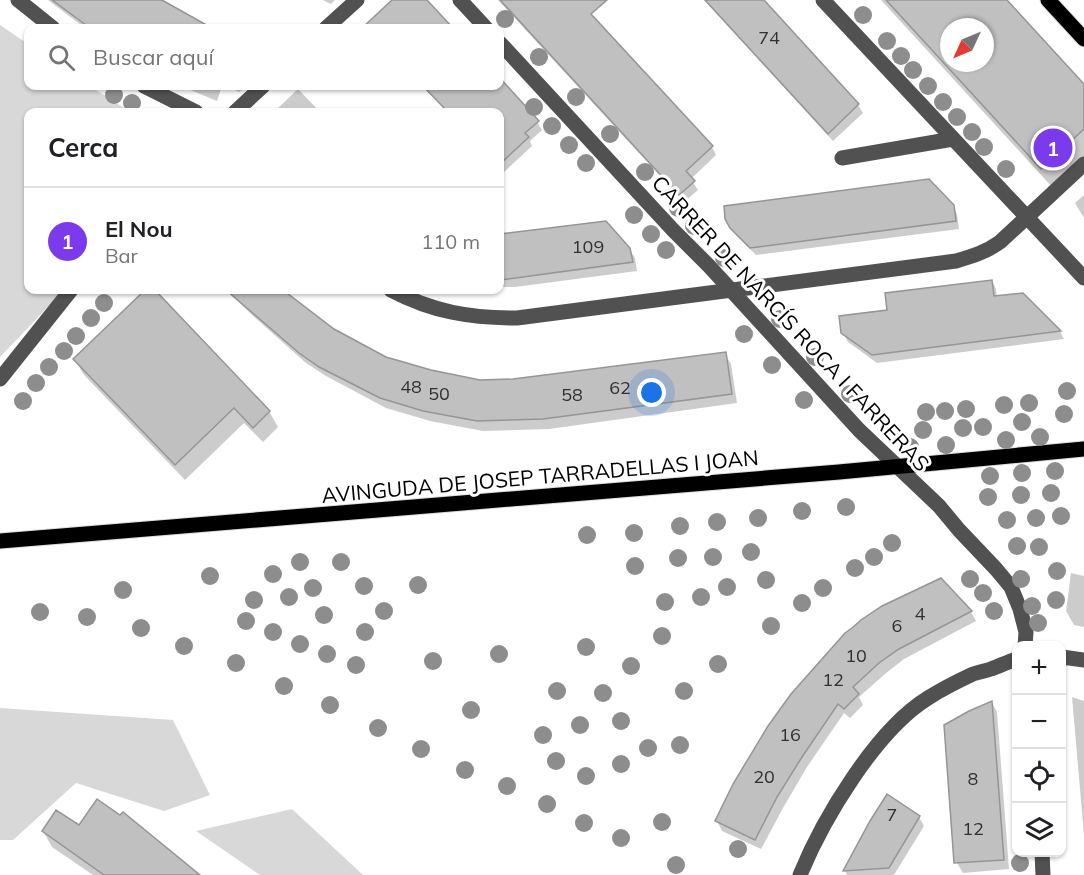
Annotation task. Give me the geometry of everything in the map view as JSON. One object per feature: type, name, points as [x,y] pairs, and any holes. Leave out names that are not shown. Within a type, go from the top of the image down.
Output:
[{"type":"main road","points":[[1048,0],[1084,39]]},
{"type":"main road","name":"AVINGUDA DE JOSEP TARRADELLAS I JOAN","points":[[0,541],[1084,449]]},
{"type":"street","points":[[18,0],[48,24]]},
{"type":"street","points":[[330,24],[357,0]]},
{"type":"street","points":[[460,0],[482,24]]},
{"type":"street","points":[[823,0],[1084,278]]},
{"type":"street","name":"CARRER DE NARCÍS ROCA I FARRERAS","points":[[504,47],[859,430],[939,507],[996,569],[1011,587],[1020,609],[1026,632],[1025,641]]},
{"type":"street","points":[[152,90],[188,108]]},
{"type":"street","points":[[239,108],[259,90]]},
{"type":"street","points":[[842,158],[953,139]]},
{"type":"street","points":[[398,294],[437,309],[490,318],[517,318],[956,261],[978,255],[1000,242],[1084,164]]},
{"type":"street","points":[[0,379],[68,294]]},
{"type":"street","points":[[1066,658],[1084,660]]},
{"type":"street","points":[[800,875],[807,857],[843,793],[871,753],[904,717],[927,698],[951,685],[975,673],[1012,661]]},
{"type":"street","points":[[1042,857],[1043,875]]},
{"type":"shaded area","points":[[0,25],[24,41],[24,90],[96,90],[124,108],[24,108],[24,294],[60,294],[0,357]]},
{"type":"shaded area","points":[[0,708],[173,720],[210,795],[164,811],[76,783],[13,840],[0,840]]},
{"type":"shaded area","points":[[292,809],[363,875],[260,875],[196,831]]},
{"type":"building","points":[[52,0],[162,0],[205,24],[85,24]]},
{"type":"building","points":[[392,0],[427,0],[449,24],[366,24]]},
{"type":"building","points":[[500,0],[607,0],[591,14],[713,146],[686,171],[695,181],[679,195]]},
{"type":"building","points":[[705,0],[764,0],[859,104],[828,134]]},
{"type":"building","points":[[886,0],[1007,0],[1084,84],[1084,129],[1041,169],[952,72],[994,72],[994,18],[940,18],[940,59]]},
{"type":"building","points":[[504,82],[539,121],[525,133],[529,137],[504,160],[504,108],[444,108],[427,90],[504,90]]},
{"type":"building","points":[[929,179],[954,205],[956,221],[750,248],[730,228],[725,219],[724,206]]},
{"type":"building","points":[[606,221],[630,248],[633,262],[504,279],[504,234]]},
{"type":"building","points":[[992,280],[994,296],[1023,293],[1061,331],[872,355],[841,333],[839,316],[887,310],[885,293]]},
{"type":"building","points":[[141,294],[159,294],[270,411],[253,428],[234,408],[175,465],[73,359]]},
{"type":"building","points":[[231,294],[288,294],[334,329],[386,357],[431,370],[480,380],[513,379],[726,352],[732,394],[543,419],[477,421],[423,411],[380,398],[319,367],[299,353]]},
{"type":"building","points":[[941,578],[972,611],[899,649],[879,663],[853,687],[859,694],[844,709],[838,704],[777,797],[755,840],[715,821],[733,784],[768,726],[791,694],[845,633],[882,606]]},
{"type":"building","points":[[992,701],[1004,860],[954,863],[944,725]]},
{"type":"building","points":[[887,794],[920,816],[889,868],[843,871],[870,821]]},
{"type":"building","points":[[97,799],[120,815],[123,812],[200,875],[104,875],[42,831],[56,810],[79,825]]},
{"type":"place","name":"El Nou","points":[[1053,148]]}]
